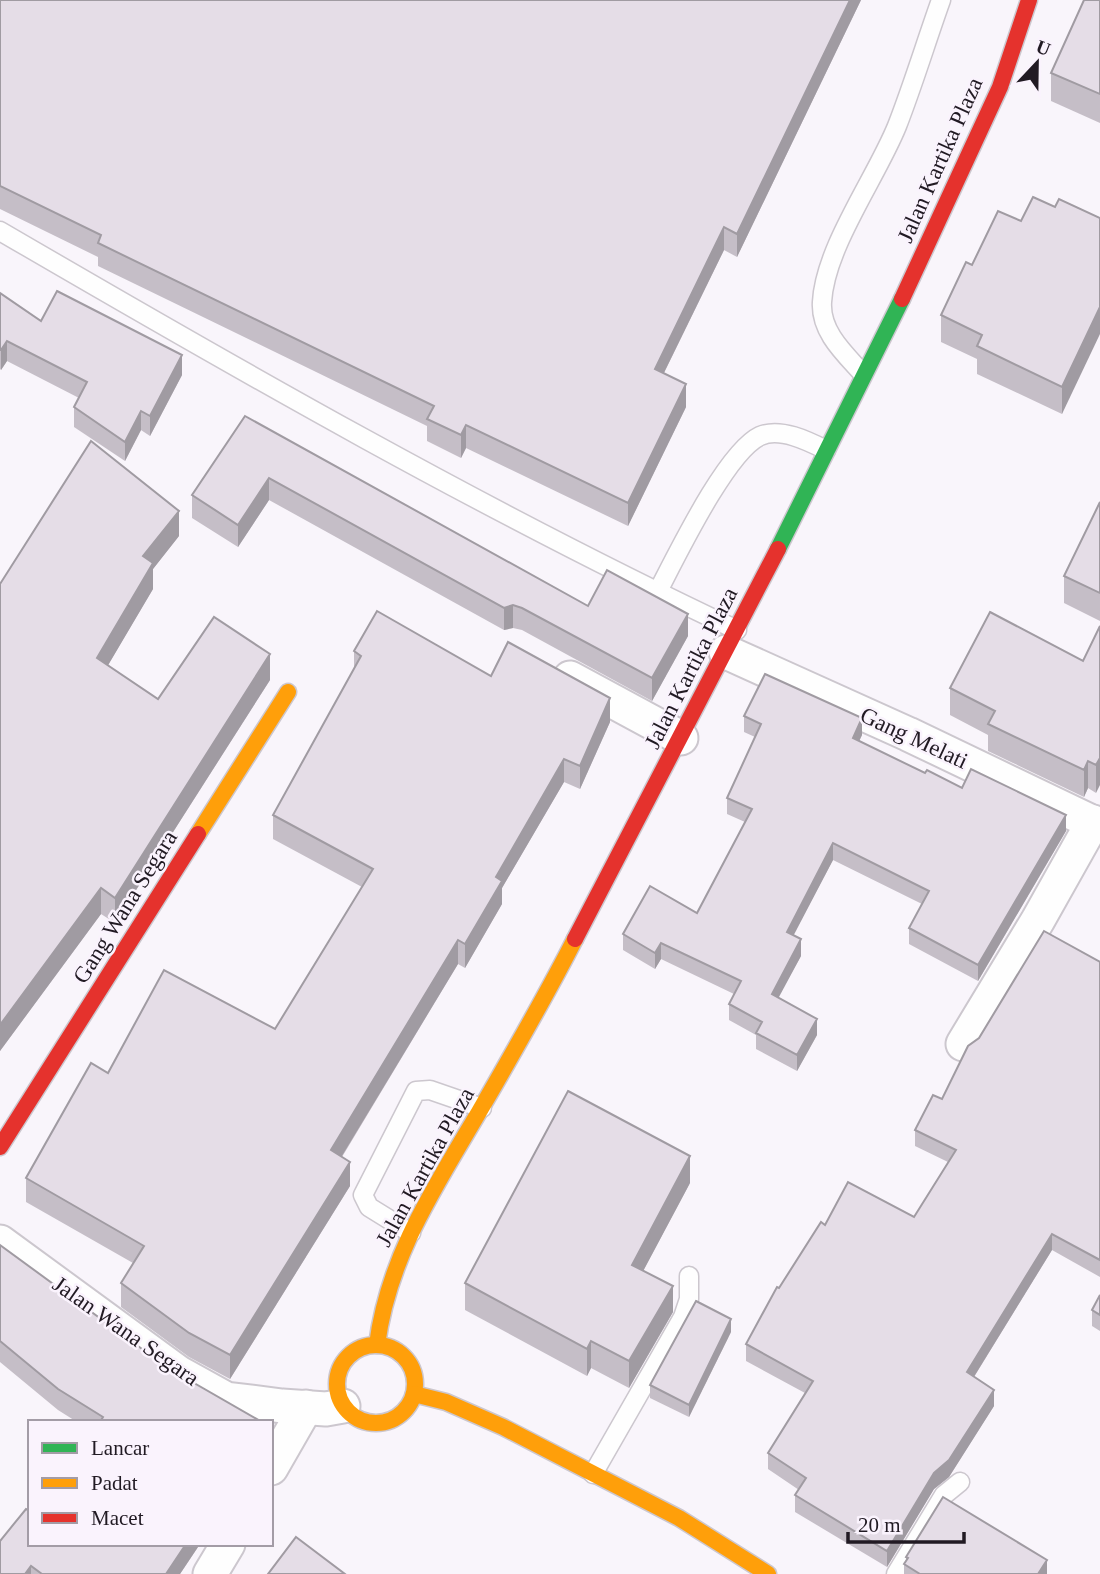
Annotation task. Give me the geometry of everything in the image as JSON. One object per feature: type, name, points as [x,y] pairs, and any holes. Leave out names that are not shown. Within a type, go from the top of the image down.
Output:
[{"type":"main road","name":"Jalan Kartika Plaza","points":[[377,1345],[381,1312],[388,1286],[411,1233],[427,1200],[482,1108],[606,884],[732,641],[920,261],[1000,87],[1029,0]]},
{"type":"main road","name":"Gang Wana Segara","points":[[0,1147],[288,692]]},
{"type":"main road","points":[[377,1345],[391,1348],[407,1361],[415,1380],[414,1394],[409,1405],[389,1422],[363,1422],[352,1416],[343,1406],[337,1393],[337,1378],[341,1365],[357,1351],[377,1345]]},
{"type":"main road","points":[[414,1394],[446,1402],[482,1417],[680,1518],[768,1574]]},
{"type":"street","name":"Gang Melati","points":[[732,641],[908,734],[1096,824]]},
{"type":"street","points":[[549,667],[681,738]]},
{"type":"street","points":[[963,1044],[1096,824]]},
{"type":"street","name":"Jalan Wana Segara","points":[[0,1242],[179,1373],[226,1399],[326,1409],[343,1406]]},
{"type":"street","points":[[273,1465],[306,1407]]},
{"type":"street","points":[[210,1574],[227,1546]]},
{"type":"lane","points":[[863,374],[830,337],[822,303],[830,268],[844,232],[896,128],[941,0]]},
{"type":"lane","points":[[0,231],[254,379],[657,593],[732,641]]},
{"type":"lane","points":[[657,593],[737,454],[761,435],[777,434],[798,437],[826,450]]},
{"type":"lane","points":[[411,1233],[369,1207],[363,1195],[416,1091],[430,1090],[482,1108]]},
{"type":"lane","points":[[593,1474],[683,1317],[689,1299],[689,1276]]},
{"type":"lane","points":[[897,1574],[944,1495],[960,1482]]},
{"type":"building","points":[[0,0],[850,0],[737,234],[724,227],[655,369],[686,384],[628,503],[466,425],[461,435],[427,419],[434,406],[98,243],[101,235],[0,186]]},
{"type":"building","points":[[1084,0],[1100,0],[1100,94],[1051,73]]},
{"type":"building","points":[[1033,197],[1055,207],[1059,199],[1100,218],[1100,307],[1062,387],[977,346],[982,335],[941,315],[966,262],[972,265],[998,211],[1021,221]]},
{"type":"building","points":[[57,291],[182,355],[150,416],[141,411],[125,442],[74,407],[87,382],[7,341],[0,350],[0,293],[41,321]]},
{"type":"building","points":[[245,416],[588,606],[607,570],[688,614],[652,678],[522,608],[513,605],[504,608],[269,478],[238,525],[192,495]]},
{"type":"building","points":[[91,441],[179,511],[143,556],[153,563],[97,658],[158,699],[214,617],[270,654],[115,898],[101,888],[0,1025],[0,584]]},
{"type":"building","points":[[1100,502],[1100,593],[1064,576]]},
{"type":"building","points":[[377,611],[491,676],[508,642],[610,698],[580,766],[564,759],[496,877],[502,881],[465,944],[458,940],[331,1150],[350,1162],[230,1355],[189,1333],[121,1283],[144,1246],[26,1178],[91,1063],[108,1073],[164,970],[275,1029],[373,869],[273,815],[361,656],[354,651]]},
{"type":"building","points":[[990,612],[1083,661],[1100,626],[1100,758],[1096,765],[1088,761],[1084,770],[988,724],[995,711],[950,688]]},
{"type":"building","points":[[765,674],[862,718],[853,738],[925,773],[927,770],[962,788],[971,769],[1066,815],[978,965],[909,928],[929,891],[833,843],[787,932],[801,939],[772,994],[817,1019],[797,1055],[756,1033],[762,1022],[729,1004],[741,981],[661,943],[655,953],[623,934],[650,886],[697,913],[752,809],[727,798],[761,724],[744,716]]},
{"type":"building","points":[[1044,931],[1100,962],[1100,1260],[1052,1234],[967,1372],[994,1390],[949,1460],[934,1473],[887,1551],[795,1495],[806,1478],[768,1453],[813,1381],[746,1344],[777,1287],[779,1288],[821,1222],[825,1225],[848,1182],[914,1217],[956,1150],[915,1130],[933,1095],[942,1099],[968,1046],[979,1038]]},
{"type":"building","points":[[568,1091],[690,1156],[632,1265],[673,1286],[629,1361],[591,1341],[587,1349],[465,1283]]},
{"type":"building","points":[[0,1245],[168,1368],[259,1420],[101,1420],[103,1417],[58,1389],[0,1341]]},
{"type":"building","points":[[1100,1295],[1100,1315],[1092,1310]]},
{"type":"building","points":[[696,1301],[731,1319],[689,1405],[650,1385]]},
{"type":"building","points":[[943,1497],[1047,1560],[1038,1574],[920,1574],[904,1564]]},
{"type":"building","points":[[26,1509],[28,1546],[185,1546],[166,1574],[42,1574],[31,1566],[25,1574],[0,1574],[0,1541]]},
{"type":"building","points":[[296,1537],[345,1574],[268,1574]]},
{"type":"traffic: fast","points":[[778,549],[902,299]]},
{"type":"traffic: slow","points":[[198,834],[288,692]]},
{"type":"traffic: slow","points":[[377,1345],[391,1282],[430,1195],[575,939]]},
{"type":"traffic: slow","points":[[376,1345],[391,1348],[408,1362],[415,1384],[412,1399],[398,1416],[376,1423],[361,1420],[344,1406],[337,1384],[340,1369],[354,1352],[376,1345]]},
{"type":"traffic: slow","points":[[414,1394],[446,1402],[503,1427],[679,1518],[768,1574]]},
{"type":"traffic: jam","points":[[902,299],[1000,87],[1029,0]]},
{"type":"traffic: jam","points":[[575,939],[778,549]]},
{"type":"traffic: jam","points":[[0,1147],[198,834]]}]
